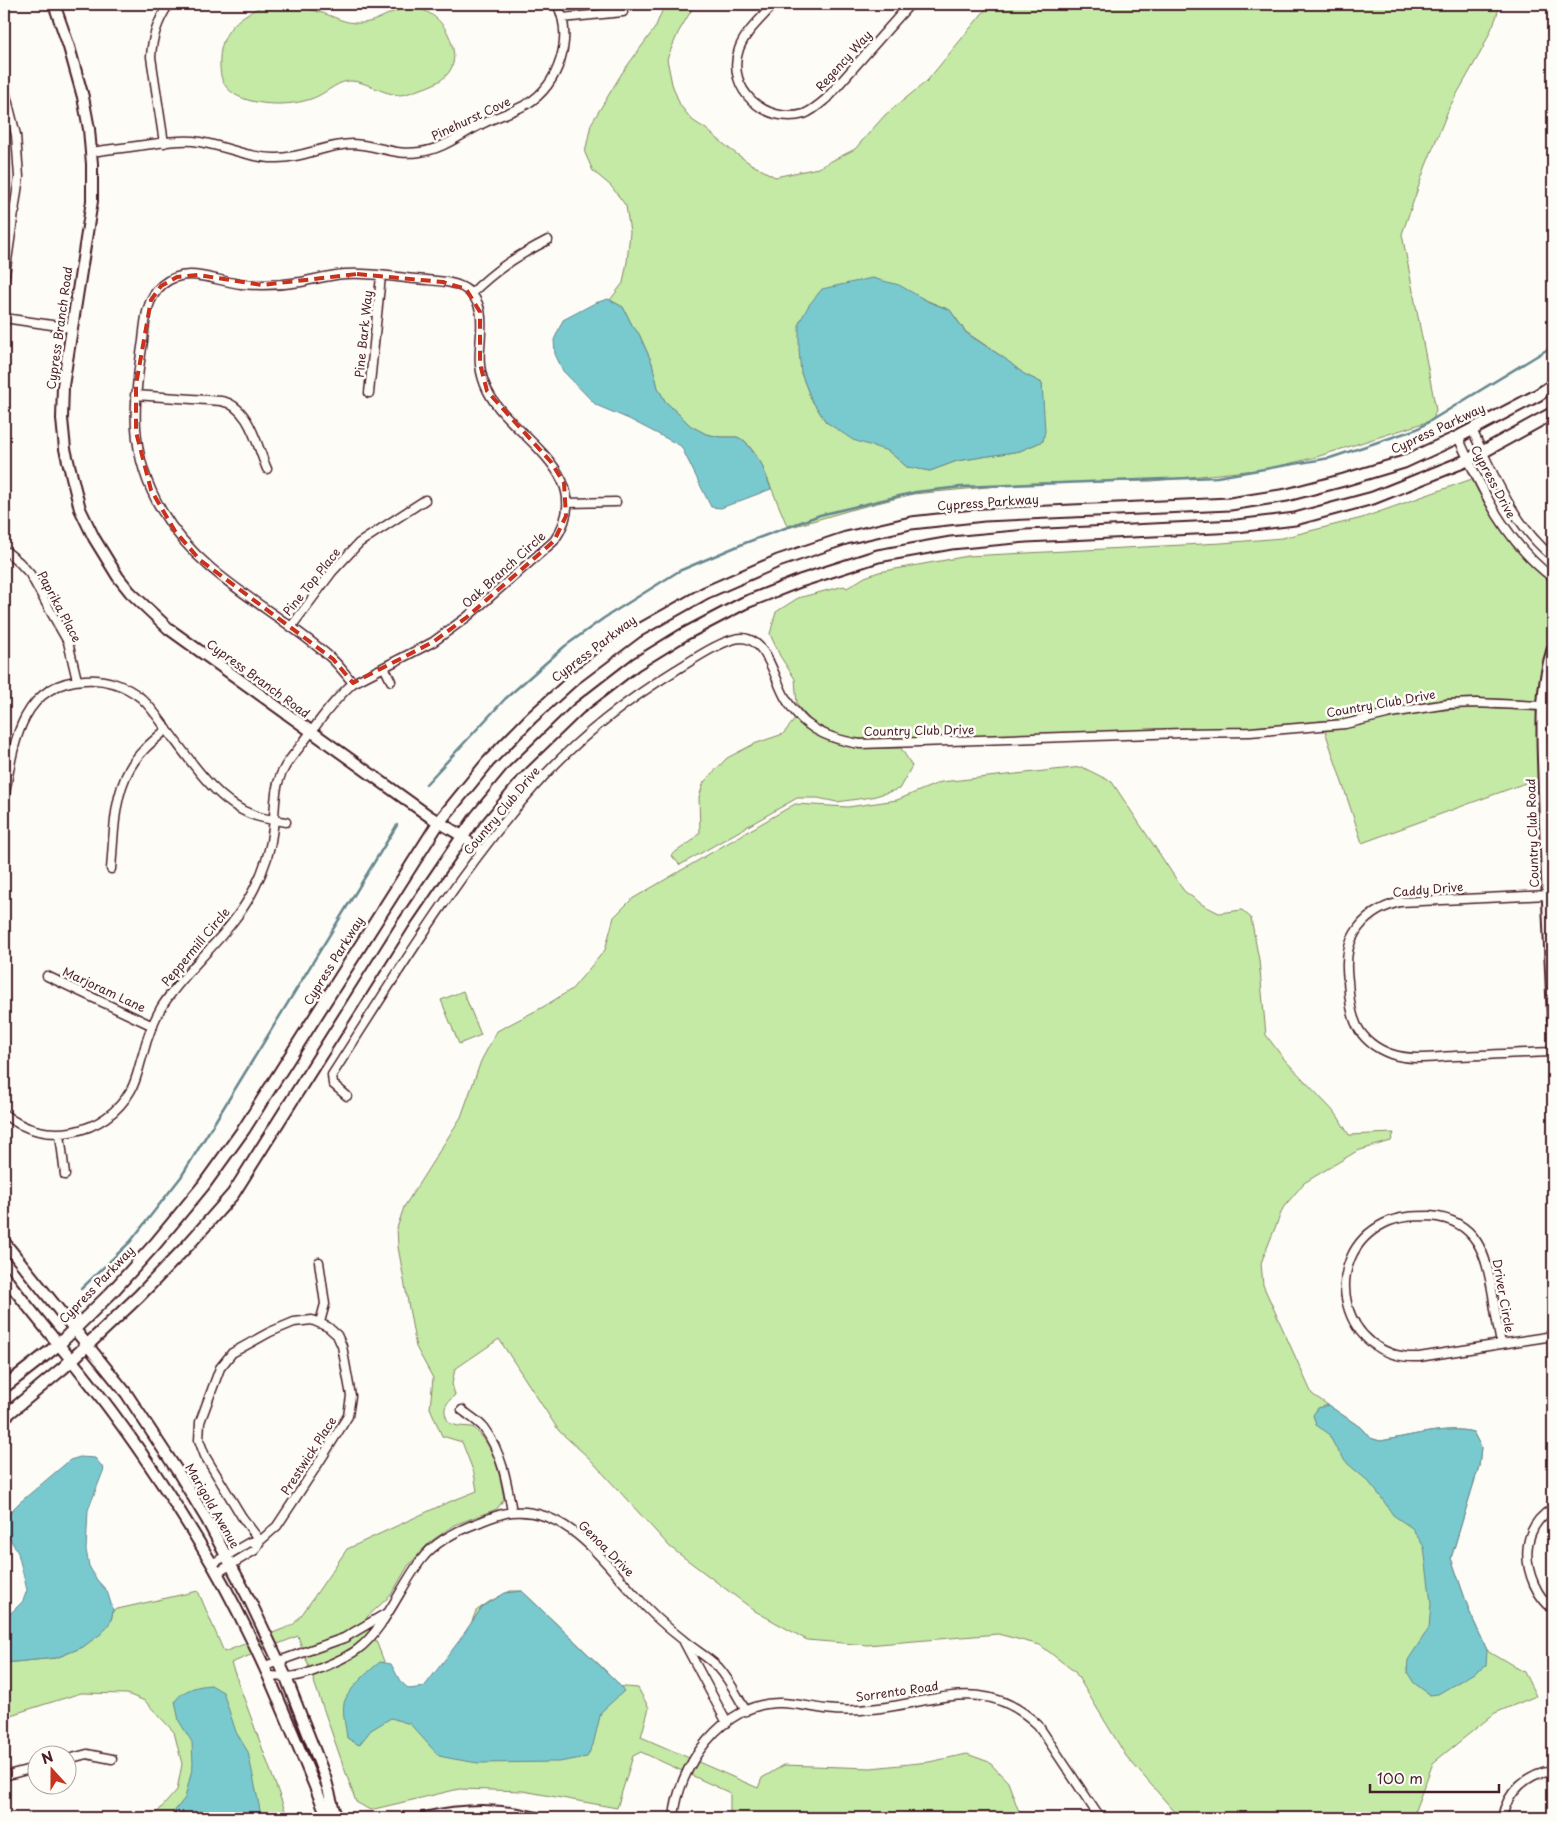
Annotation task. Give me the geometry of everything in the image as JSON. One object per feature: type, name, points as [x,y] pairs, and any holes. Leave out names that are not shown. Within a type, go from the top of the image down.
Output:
[{"type":"main road","name":"Cypress Parkway","points":[[4,1387],[58,1345],[111,1293],[156,1243],[203,1186],[244,1129],[439,822],[488,762],[531,718],[575,678],[636,632],[705,593],[778,561],[846,538],[911,523],[984,515],[1230,504],[1287,495],[1344,480],[1404,462],[1472,430],[1553,385]]},
{"type":"main road","points":[[4,1417],[71,1360],[139,1296],[233,1194],[403,924],[462,836],[514,771],[578,709],[636,664],[683,635],[744,602],[800,581],[878,556],[951,543],[1026,536],[1237,526],[1295,519],[1373,498],[1468,460],[1553,414]]},
{"type":"street","name":"Cypress Branch Road","points":[[54,4],[83,98],[92,152],[92,201],[63,386],[62,435],[76,497],[92,533],[124,585],[155,617],[181,639],[439,822],[462,836]]},
{"type":"street","points":[[164,142],[151,57],[152,43],[157,25],[169,4]]},
{"type":"street","name":"Pinehurst Cove","points":[[92,152],[164,142],[194,141],[270,158],[285,158],[344,145],[360,145],[400,153],[435,149],[484,123],[520,108],[542,92],[553,77],[560,61],[564,36],[562,18],[557,4]]},
{"type":"street","name":"Regency Way","points":[[774,4],[742,41],[736,65],[741,86],[749,99],[762,109],[782,116],[806,113],[826,99],[910,4]]},
{"type":"street","points":[[562,18],[623,12]]},
{"type":"street","points":[[4,87],[14,124],[18,150],[18,177],[4,282]]},
{"type":"street","points":[[4,210],[14,211]]},
{"type":"street","points":[[352,683],[333,659],[200,560],[182,541],[167,520],[151,490],[140,456],[136,432],[135,395],[150,300],[162,286],[173,279],[182,275],[194,274],[243,284],[268,285],[292,283],[342,274],[380,276],[451,283],[466,289],[471,294],[502,266],[521,253],[548,240]]},
{"type":"street","name":"Pine Bark Way","points":[[369,393],[380,276]]},
{"type":"street","name":"Oak Branch Circle","points":[[311,732],[337,697],[352,683],[433,642],[467,617],[549,546],[563,524],[568,503],[564,483],[556,468],[497,407],[487,391],[480,364],[482,320],[478,306],[471,294]]},
{"type":"street","points":[[4,318],[72,328]]},
{"type":"street","points":[[135,395],[221,401],[233,405],[245,416],[267,469]]},
{"type":"street","points":[[1472,430],[1515,515],[1537,542],[1553,557]]},
{"type":"street","name":"Cypress Drive","points":[[1458,437],[1492,507],[1511,537],[1528,556],[1553,578]]},
{"type":"street","name":"Pine Top Place","points":[[290,627],[332,572],[360,542],[425,500]]},
{"type":"street","points":[[568,503],[616,502]]},
{"type":"street","name":"Paprika Place","points":[[7,552],[30,574],[56,620],[68,642],[77,680]]},
{"type":"street","name":"Country Club Drive","points":[[347,1096],[333,1084],[332,1076],[411,951],[482,851],[534,786],[582,739],[642,692],[706,651],[727,642],[742,638],[753,642],[769,659],[786,699],[808,725],[836,739],[860,744],[1250,732],[1345,724],[1390,713],[1448,704],[1476,703],[1542,706]]},
{"type":"street","name":"Country Club Road","points":[[1553,648],[1542,706],[1553,1019]]},
{"type":"street","points":[[384,667],[391,681]]},
{"type":"street","points":[[4,800],[18,731],[26,715],[37,700],[47,692],[67,682],[77,680],[101,681],[114,683],[126,688],[142,700],[224,798],[252,815],[286,822]]},
{"type":"street","points":[[111,869],[116,815],[124,782],[131,766],[142,752],[167,729]]},
{"type":"street","name":"Peppermill Circle","points":[[4,1114],[23,1127],[60,1134],[89,1128],[103,1120],[120,1106],[136,1080],[153,1026],[160,1011],[177,986],[229,927],[248,901],[263,870],[271,840],[279,780],[289,760],[311,732]]},
{"type":"street","points":[[462,836],[482,851]]},
{"type":"street","name":"Caddy Drive","points":[[1548,895],[1400,902],[1388,905],[1372,914],[1355,933],[1348,952],[1347,974],[1350,1009],[1356,1026],[1374,1045],[1389,1054],[1415,1058],[1553,1052]]},
{"type":"street","name":"Marjoram Lane","points":[[47,976],[153,1026]]},
{"type":"street","points":[[60,1134],[65,1175]]},
{"type":"street","name":"Driver Circle","points":[[1500,1344],[1484,1255],[1477,1241],[1460,1225],[1446,1218],[1430,1216],[1397,1219],[1387,1222],[1373,1231],[1356,1249],[1345,1276],[1347,1305],[1355,1323],[1370,1341],[1381,1349],[1393,1354],[1413,1357],[1500,1344],[1553,1336]]},
{"type":"street","name":"Marigold Avenue","points":[[4,1242],[126,1393],[183,1480],[229,1560],[285,1676],[325,1777],[336,1818]]},
{"type":"street","points":[[260,1541],[242,1517],[205,1456],[199,1440],[200,1422],[220,1368],[232,1353],[270,1332],[294,1322],[306,1320],[320,1322],[326,1304],[319,1262]]},
{"type":"street","points":[[4,1276],[58,1345],[82,1372],[146,1461],[214,1569],[270,1676],[328,1818]]},
{"type":"street","name":"Prestwick Place","points":[[214,1569],[229,1560],[255,1550],[260,1541],[277,1526],[348,1416],[351,1396],[342,1346],[333,1331],[320,1322]]},
{"type":"street","points":[[462,1410],[483,1427],[499,1456],[505,1472],[512,1512]]},
{"type":"street","points":[[1553,1508],[1543,1515],[1532,1528],[1527,1542],[1526,1553],[1527,1564],[1536,1588],[1542,1598],[1553,1609]]},
{"type":"street","name":"Genoa Drive","points":[[270,1676],[296,1676],[342,1659],[358,1650],[370,1638],[420,1560],[440,1541],[474,1524],[512,1512],[528,1512],[553,1518],[568,1527],[586,1542],[648,1610],[683,1641],[704,1654],[718,1667],[729,1680],[746,1711]]},
{"type":"street","name":"Genoa Drive","points":[[265,1666],[344,1638],[387,1613]]},
{"type":"street","name":"Genoa Drive","points":[[683,1641],[727,1723]]},
{"type":"street","name":"Sorrento Road","points":[[674,1818],[679,1790],[690,1765],[708,1739],[727,1723],[746,1711],[774,1703],[833,1710],[885,1708],[957,1695],[973,1695],[997,1699],[1019,1710],[1038,1725],[1100,1818]]},
{"type":"street","points":[[78,1756],[87,1754],[112,1759]]},
{"type":"street","points":[[4,1776],[28,1770]]},
{"type":"street","points":[[1502,1818],[1506,1804],[1520,1784],[1535,1775],[1553,1770]]},
{"type":"street","points":[[424,1818],[480,1810],[538,1818]]},
{"type":"highlighted area","points":[[357,274],[443,282],[466,289],[480,312],[480,364],[487,391],[551,462],[564,483],[566,516],[554,541],[467,617],[433,642],[353,683],[333,659],[200,560],[175,531],[151,490],[136,432],[136,385],[151,300],[161,286],[177,277],[198,275],[262,285]]},
{"type":"green space","points":[[270,4],[301,7],[355,23],[370,22],[400,9],[415,8],[423,10],[435,17],[447,32],[454,55],[453,63],[446,76],[439,81],[402,95],[388,93],[361,83],[348,81],[342,82],[309,100],[287,104],[264,103],[243,98],[234,94],[225,85],[220,70],[220,53],[227,34],[240,19]]},
{"type":"green space","points":[[665,4],[690,4],[691,11],[678,33],[667,59],[672,84],[680,105],[692,120],[731,150],[775,177],[818,168],[855,149],[885,115],[927,81],[990,4],[1500,4],[1483,48],[1449,108],[1425,168],[1402,234],[1436,410],[1433,420],[1313,458],[1266,469],[1152,481],[1031,483],[913,494],[788,528],[761,463],[753,451],[745,441],[737,437],[720,437],[706,434],[691,426],[665,401],[658,388],[652,363],[639,334],[623,307],[610,300],[623,283],[627,262],[630,232],[626,206],[611,186],[593,171],[585,153],[591,124],[622,73],[655,28]],"holes":[[[872,278],[950,310],[966,332],[1024,374],[1042,383],[1043,441],[1020,451],[957,461],[930,471],[907,467],[888,451],[826,422],[811,399],[801,373],[857,283]]]},
{"type":"green space","points":[[1472,479],[1488,509],[1516,549],[1539,573],[1553,584],[1553,634],[1542,672],[1538,701],[1476,698],[1446,699],[1390,708],[1344,719],[1246,728],[860,739],[837,735],[811,721],[797,705],[795,679],[780,656],[770,634],[776,612],[798,598],[844,586],[847,588],[865,577],[879,572],[968,556],[1222,543],[1282,538],[1362,518]]},
{"type":"green space","points":[[1477,708],[1537,711],[1539,778],[1362,843],[1325,731],[1393,717]]},
{"type":"green space","points":[[796,718],[807,729],[831,742],[858,747],[901,748],[912,766],[899,789],[872,797],[837,802],[818,798],[797,798],[680,865],[671,855],[692,841],[700,832],[699,797],[704,782],[727,758],[754,744],[783,734]]},
{"type":"green space","points":[[1082,767],[1112,782],[1184,891],[1203,905],[1219,913],[1242,910],[1251,918],[1259,960],[1266,1035],[1284,1059],[1337,1115],[1349,1135],[1394,1133],[1391,1141],[1357,1151],[1304,1183],[1283,1208],[1261,1263],[1263,1285],[1312,1394],[1360,1427],[1370,1438],[1380,1441],[1427,1432],[1463,1430],[1473,1432],[1481,1447],[1479,1466],[1451,1558],[1470,1613],[1487,1650],[1524,1672],[1536,1696],[1495,1713],[1433,1763],[1412,1818],[1191,1818],[1174,1811],[1126,1756],[1075,1672],[1040,1645],[998,1634],[867,1645],[807,1640],[755,1611],[670,1547],[589,1458],[559,1431],[499,1339],[455,1369],[452,1384],[455,1395],[446,1405],[445,1415],[449,1423],[473,1427],[486,1443],[495,1460],[504,1499],[497,1509],[454,1525],[430,1542],[408,1566],[391,1595],[367,1617],[388,1672],[401,1692],[421,1691],[440,1673],[465,1639],[476,1611],[510,1591],[522,1591],[608,1673],[613,1686],[638,1688],[649,1708],[641,1737],[758,1788],[762,1778],[784,1765],[871,1768],[929,1762],[967,1754],[989,1762],[1008,1782],[1023,1818],[730,1818],[730,1793],[641,1752],[633,1756],[617,1808],[523,1791],[459,1789],[370,1810],[356,1802],[298,1636],[231,1663],[286,1813],[283,1818],[146,1818],[155,1815],[177,1790],[182,1764],[174,1732],[145,1701],[127,1694],[81,1693],[4,1717],[4,1663],[56,1658],[83,1647],[111,1621],[113,1610],[198,1591],[224,1652],[293,1625],[347,1549],[444,1504],[477,1491],[474,1473],[462,1442],[442,1436],[430,1408],[433,1378],[416,1347],[398,1247],[397,1228],[404,1207],[461,1117],[481,1061],[497,1031],[543,1007],[572,989],[605,950],[614,917],[632,899],[795,804],[848,807],[897,800],[941,782]]},
{"type":"green space","points":[[463,991],[481,1035],[459,1044],[441,1000]]},
{"type":"water","points":[[872,278],[899,285],[929,302],[950,310],[966,333],[1004,358],[1024,374],[1042,383],[1045,431],[1043,441],[1020,451],[957,461],[930,471],[907,467],[888,451],[853,440],[826,422],[811,399],[801,373],[799,323],[809,305],[822,289]]},
{"type":"water","points":[[608,299],[623,307],[639,334],[652,363],[658,388],[665,401],[691,426],[706,434],[720,437],[737,437],[745,441],[761,463],[771,489],[721,508],[711,507],[681,446],[629,419],[596,405],[563,371],[555,354],[554,340],[563,320],[595,303]]},
{"type":"water","points":[[1328,1405],[1360,1427],[1370,1438],[1380,1441],[1427,1432],[1462,1430],[1473,1432],[1481,1447],[1479,1466],[1451,1558],[1470,1613],[1487,1650],[1486,1666],[1438,1694],[1430,1695],[1414,1683],[1407,1672],[1408,1660],[1429,1628],[1431,1603],[1424,1547],[1412,1528],[1393,1515],[1368,1481],[1348,1464],[1337,1450],[1328,1433],[1316,1425],[1313,1415],[1318,1408]]},
{"type":"water","points":[[80,1457],[95,1458],[104,1469],[88,1510],[86,1550],[89,1566],[97,1580],[107,1591],[113,1610],[111,1621],[102,1633],[83,1647],[56,1658],[4,1663],[4,1616],[12,1612],[23,1601],[27,1590],[18,1553],[8,1535],[6,1524],[8,1514],[70,1460]]},
{"type":"water","points":[[522,1591],[616,1681],[624,1691],[601,1712],[593,1745],[587,1757],[559,1762],[478,1763],[454,1759],[439,1756],[410,1724],[391,1718],[371,1730],[359,1745],[347,1738],[344,1703],[354,1686],[375,1666],[380,1662],[391,1664],[400,1681],[409,1689],[424,1687],[482,1607],[505,1593]]},
{"type":"water","points":[[211,1685],[223,1692],[236,1732],[248,1752],[260,1810],[256,1818],[169,1818],[185,1798],[193,1765],[192,1742],[179,1721],[175,1701],[191,1689]]},
{"type":"waterway","points":[[426,784],[505,699],[565,646],[604,618],[679,571],[745,543],[820,515],[916,492],[961,487],[1217,477],[1330,458],[1417,429],[1553,346]]},
{"type":"waterway","points":[[81,1289],[130,1242],[181,1177],[397,825]]},
{"type":"waterway","points":[[4,1357],[8,1355]]}]
